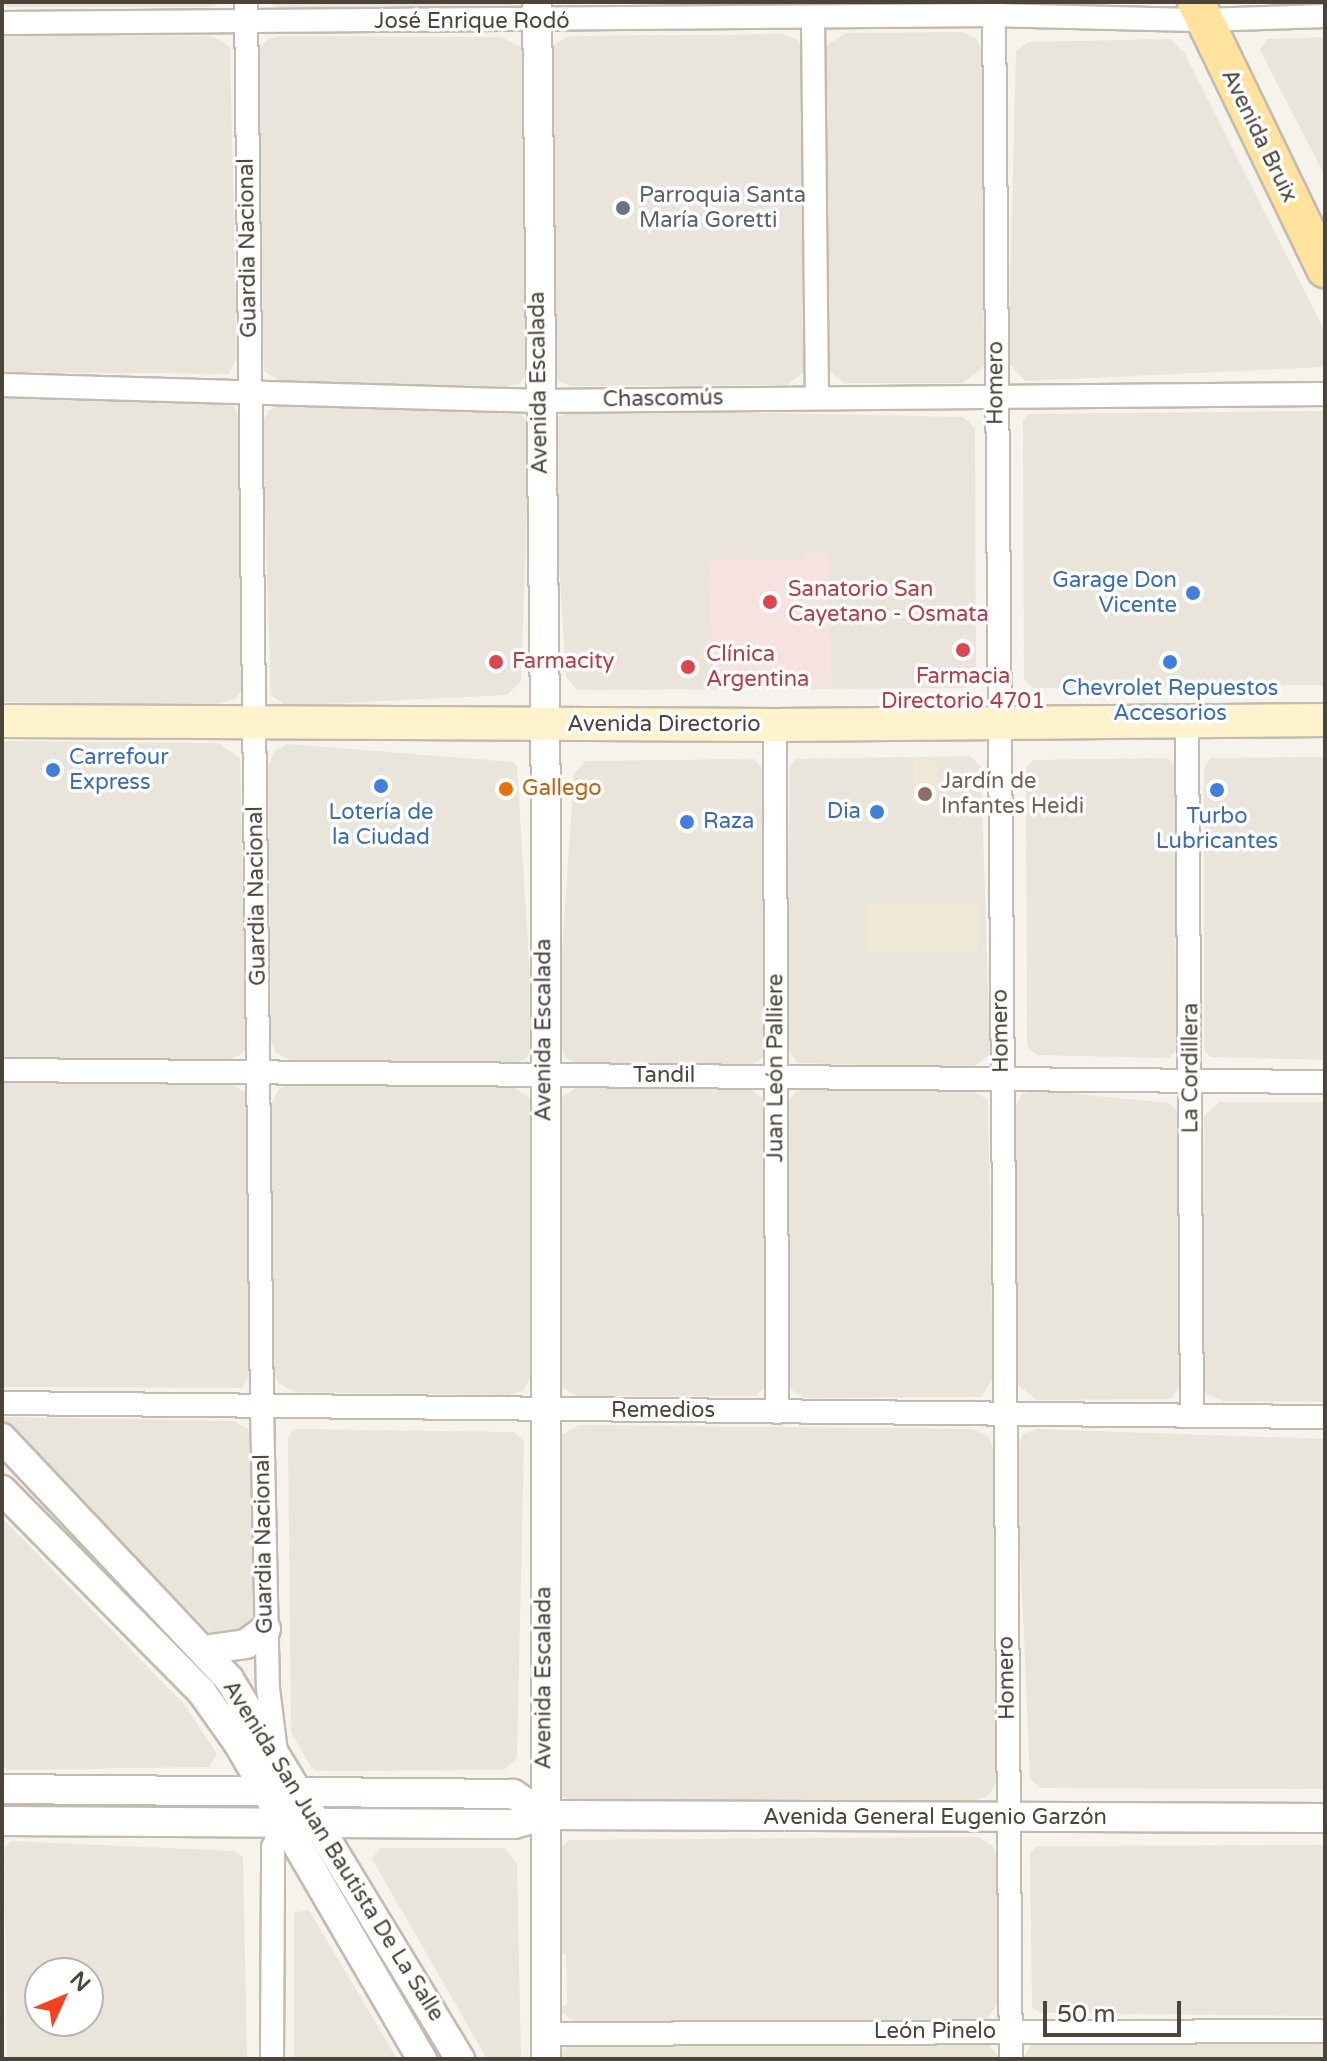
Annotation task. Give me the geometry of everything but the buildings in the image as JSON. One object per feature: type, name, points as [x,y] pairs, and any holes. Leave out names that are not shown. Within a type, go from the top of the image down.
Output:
[{"type":"main road","name":"Avenida Bruix","points":[[1200,11],[1310,216],[1325,269]]},
{"type":"main road","name":"Avenida Directorio","points":[[2,721],[775,725],[1325,720]]},
{"type":"street","name":"José Enrique Rodó","points":[[2,23],[246,12],[537,12],[813,19],[994,9],[1325,16]]},
{"type":"street","name":"Homero","points":[[994,9],[997,724],[1011,2059]]},
{"type":"street","name":"Guardia Nacional","points":[[246,12],[262,1406],[266,1629],[276,1753],[265,1788]]},
{"type":"street","name":"Avenida Escalada","points":[[537,12],[544,724],[545,2046]]},
{"type":"street","points":[[813,19],[817,395]]},
{"type":"street","name":"Chascomús","points":[[2,385],[539,401],[817,395],[996,399],[1325,394]]},
{"type":"street","name":"La Cordillera","points":[[1187,723],[1192,1080],[1192,1414]]},
{"type":"street","name":"Juan León Palliere","points":[[775,725],[777,1412]]},
{"type":"street","name":"Tandil","points":[[2,1070],[1325,1082]]},
{"type":"street","name":"Remedios","points":[[2,1403],[1325,1417]]},
{"type":"street","name":"Avenida San Juan Bautista De La Salle","points":[[2,1438],[229,1679],[460,2059]]},
{"type":"street","name":"Avenida San Juan Bautista De La Salle","points":[[2,1490],[201,1691],[265,1788],[422,2059]]},
{"type":"street","points":[[203,1650],[246,1644],[266,1629]]},
{"type":"street","points":[[2,1789],[265,1788],[513,1794],[545,1815]]},
{"type":"street","name":"Avenida General Eugenio Garzón","points":[[2,1821],[514,1824],[545,1815],[1325,1818]]},
{"type":"street","points":[[272,2059],[273,1847],[285,1822]]},
{"type":"street","name":"León Pinelo","points":[[545,2046],[1010,2031],[1325,2031]]},
{"type":"shaded area","points":[[2,2],[223,2],[212,7],[7,7]]},
{"type":"shaded area","points":[[264,2],[517,2],[503,8],[278,7]]},
{"type":"shaded area","points":[[963,32],[977,39],[982,52],[984,366],[963,383],[844,383],[826,368],[824,47],[846,33]]},
{"type":"shaded area","points":[[2,33],[212,36],[230,47],[237,358],[229,374],[2,372]]},
{"type":"shaded area","points":[[782,34],[797,39],[804,51],[805,372],[786,385],[572,386],[560,382],[555,376],[550,47],[569,36]]},
{"type":"shaded area","points":[[279,36],[501,37],[521,47],[525,55],[528,372],[520,383],[507,387],[281,382],[264,371],[257,53],[268,39]]},
{"type":"shaded area","points":[[1325,37],[1325,176],[1260,50],[1267,39]]},
{"type":"shaded area","points":[[1170,39],[1184,52],[1325,332],[1325,367],[1025,381],[1008,362],[1016,52],[1028,42]]},
{"type":"shaded area","points":[[2,395],[225,401],[234,406],[240,420],[244,686],[236,698],[220,704],[2,702]]},
{"type":"shaded area","points":[[282,404],[512,410],[523,416],[530,428],[521,681],[507,695],[302,705],[283,704],[271,695],[262,423],[269,410]]},
{"type":"shaded area","points":[[575,409],[963,417],[975,428],[976,676],[966,688],[577,690],[566,677],[551,433],[557,418]]},
{"type":"shaded area","points":[[1325,411],[1325,685],[1033,688],[1024,680],[1023,421],[1028,414]]},
{"type":"shaded area","name":"Sanatorio San Cayetano - Osmata","points":[[806,553],[829,553],[831,687],[712,689],[710,560],[806,559]]},
{"type":"shaded area","points":[[2,741],[218,743],[240,758],[247,1045],[242,1054],[228,1060],[2,1058]]},
{"type":"shaded area","points":[[288,744],[513,762],[517,767],[534,1041],[527,1058],[512,1064],[292,1061],[276,1053],[271,1041],[268,765],[275,751]]},
{"type":"shaded area","points":[[970,756],[981,767],[990,1055],[971,1068],[797,1063],[785,1045],[790,766],[797,759]]},
{"type":"shaded area","name":"Jardín de Infantes Heidi","points":[[913,757],[937,757],[937,808],[913,808]]},
{"type":"shaded area","points":[[1325,757],[1325,1060],[1211,1057],[1204,1050],[1204,769],[1210,758]]},
{"type":"shaded area","points":[[1168,758],[1175,766],[1176,1051],[1169,1058],[1037,1055],[1027,1046],[1026,768],[1033,760]]},
{"type":"shaded area","points":[[754,759],[762,768],[768,1044],[763,1058],[748,1066],[582,1064],[567,1059],[556,1038],[574,774],[586,761]]},
{"type":"shaded area","points":[[866,903],[978,903],[978,951],[867,952]]},
{"type":"shaded area","points":[[2,1081],[229,1083],[246,1093],[251,1372],[242,1388],[2,1387]]},
{"type":"shaded area","points":[[292,1084],[511,1086],[530,1098],[533,1372],[523,1391],[509,1395],[295,1392],[278,1383],[274,1372],[271,1104],[279,1089]]},
{"type":"shaded area","points":[[579,1086],[748,1088],[766,1100],[766,1386],[756,1396],[576,1396],[558,1384],[559,1099]]},
{"type":"shaded area","points":[[806,1088],[972,1090],[988,1100],[993,1378],[981,1397],[804,1398],[788,1388],[785,1106],[795,1092]]},
{"type":"shaded area","points":[[1035,1090],[1169,1103],[1177,1111],[1184,1380],[1171,1399],[1037,1400],[1017,1384],[1014,1109],[1022,1094]]},
{"type":"shaded area","points":[[1219,1102],[1325,1102],[1325,1402],[1222,1401],[1207,1394],[1201,1383],[1204,1116]]},
{"type":"shaded area","points":[[3,1417],[233,1421],[247,1428],[252,1440],[256,1618],[252,1628],[218,1638],[212,1634],[2,1428]]},
{"type":"shaded area","points":[[579,1425],[973,1429],[988,1436],[994,1450],[997,1781],[989,1795],[977,1800],[574,1801],[563,1797],[559,1792],[560,1436]]},
{"type":"shaded area","points":[[294,1429],[515,1432],[524,1442],[517,1758],[504,1770],[317,1771],[311,1767],[291,1732],[288,1438]]},
{"type":"shaded area","points":[[1037,1429],[1325,1439],[1325,1789],[1041,1788],[1030,1779],[1016,1449],[1023,1434]]},
{"type":"shaded area","points":[[2,1518],[184,1704],[217,1754],[209,1767],[7,1770],[2,1765]]},
{"type":"shaded area","points":[[978,1837],[993,1846],[997,1858],[999,2002],[986,2021],[576,2024],[558,2008],[567,2004],[566,1954],[558,1955],[560,1848],[569,1840]]},
{"type":"shaded area","points":[[12,1841],[234,1851],[243,1857],[247,2059],[7,2059],[4,1849]]},
{"type":"shaded area","points":[[1325,1845],[1325,2016],[1041,2013],[1032,2007],[1030,1852],[1037,1846]]},
{"type":"shaded area","points":[[380,1848],[505,1848],[517,1864],[521,2059],[487,2059],[372,1859]]},
{"type":"shaded area","points":[[309,1910],[397,2059],[294,2059],[294,1913]]},
{"type":"shaded area","points":[[1325,2039],[1325,2059],[1022,2059],[1033,2042]]},
{"type":"shaded area","points":[[986,2041],[1000,2059],[559,2059],[566,2044]]},
{"type":"green space","points":[[19,1800],[201,1804],[202,1807],[15,1812]]},
{"type":"place","name":"Parroquia Santa María Goretti","points":[[623,208]]},
{"type":"place","name":"Garage Don Vicente","points":[[1193,593]]},
{"type":"place","name":"Sanatorio San Cayetano - Osmata","points":[[770,602]]},
{"type":"place","name":"Farmacia Directorio 4701","points":[[963,650]]},
{"type":"place","name":"Farmacity","points":[[496,662]]},
{"type":"place","name":"Chevrolet Repuestos Accesorios","points":[[1170,662]]},
{"type":"place","name":"Clínica Argentina","points":[[688,667]]},
{"type":"place","name":"Carrefour Express","points":[[53,770]]},
{"type":"place","name":"Lotería de la Ciudad","points":[[381,786]]},
{"type":"place","name":"Gallego","points":[[506,789]]},
{"type":"place","name":"Turbo Lubricantes","points":[[1217,790]]},
{"type":"place","name":"Jardín de Infantes Heidi","points":[[925,794]]},
{"type":"place","name":"Dia","points":[[877,812]]},
{"type":"place","name":"Raza","points":[[687,822]]}]
